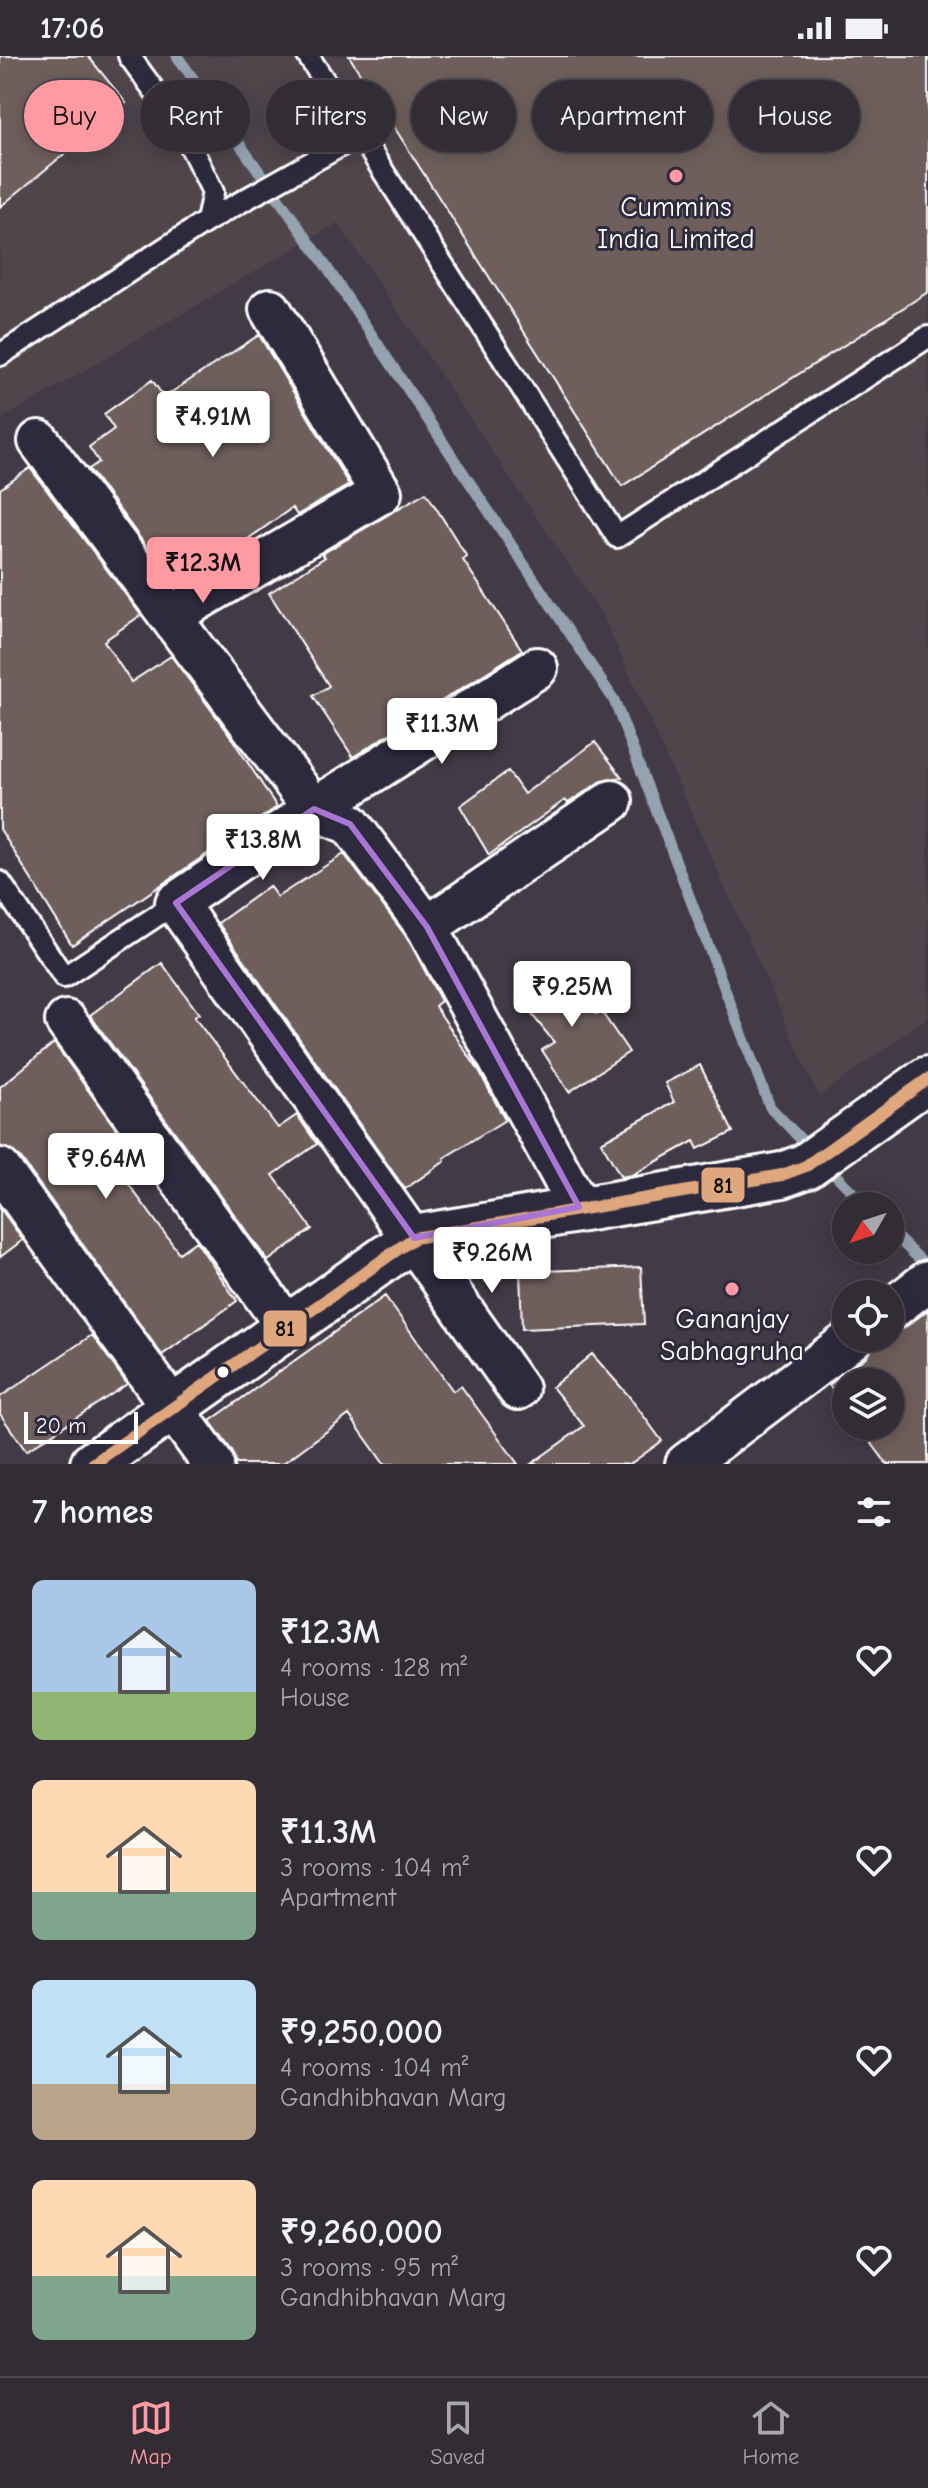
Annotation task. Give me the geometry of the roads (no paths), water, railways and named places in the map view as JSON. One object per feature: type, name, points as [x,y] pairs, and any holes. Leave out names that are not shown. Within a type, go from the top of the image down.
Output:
[{"type":"street","points":[[170,616],[381,493],[270,309]]},
{"type":"street","points":[[39,441],[314,809],[350,824],[427,927],[579,1207]]},
{"type":"street","points":[[518,1389],[176,903],[314,809],[537,668]]},
{"type":"street","points":[[427,927],[612,801]]},
{"type":"street","points":[[66,1021],[287,1327]]},
{"type":"street","points":[[93,1464],[414,1238],[579,1207],[782,1175],[819,1157],[927,1082]]},
{"type":"street","points":[[0,1169],[213,1464]]},
{"type":"street","points":[[904,1299],[928,1281]]},
{"type":"street","points":[[686,1464],[834,1352]]},
{"type":"lane","points":[[129,56],[181,127],[213,192],[207,221]]},
{"type":"lane","points":[[308,56],[324,80]]},
{"type":"lane","points":[[0,355],[207,221],[329,152]]},
{"type":"lane","points":[[371,152],[617,537],[928,337]]},
{"type":"lane","points":[[0,882],[64,977],[176,903]]},
{"type":"waterway","points":[[177,56],[320,257],[614,700],[770,1107],[812,1151]]},
{"type":"waterway","points":[[824,1163],[852,1192]]},
{"type":"waterway","points":[[904,1244],[928,1267]]},
{"type":"place","name":"Cummins India Limited","points":[[676,176]]},
{"type":"place","name":"Gananjay Sabhagruha","points":[[732,1289]]}]
